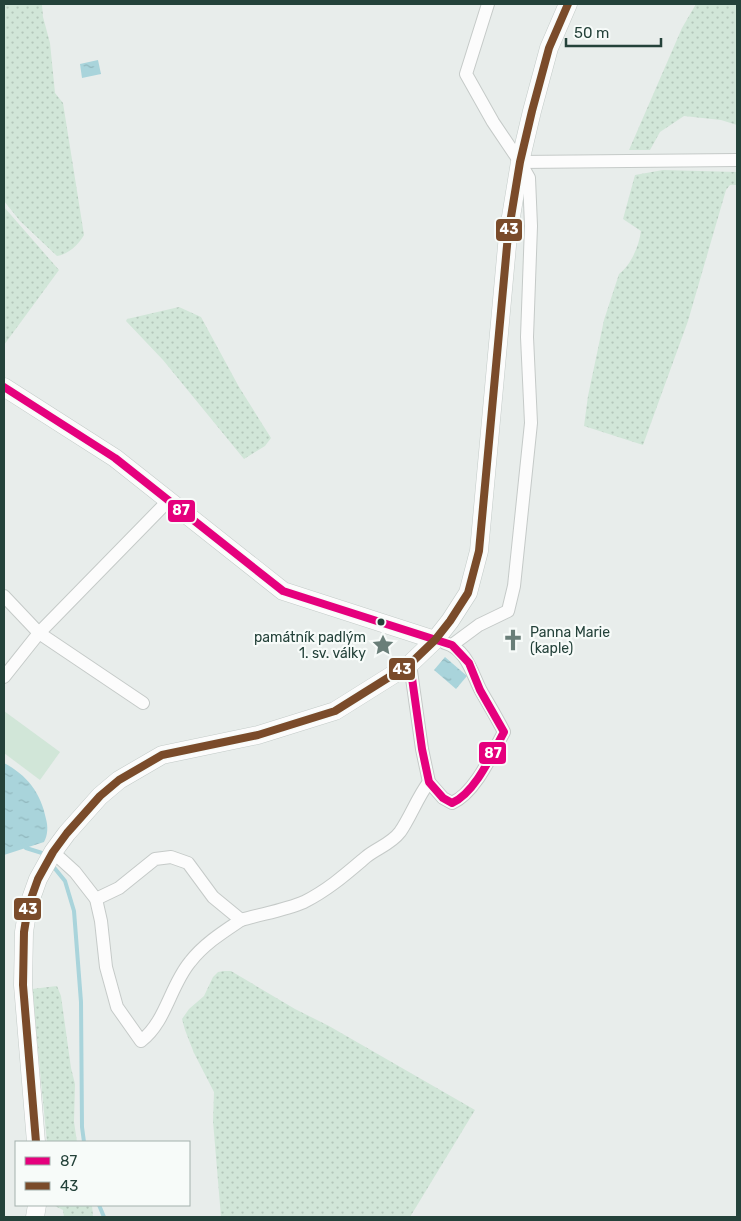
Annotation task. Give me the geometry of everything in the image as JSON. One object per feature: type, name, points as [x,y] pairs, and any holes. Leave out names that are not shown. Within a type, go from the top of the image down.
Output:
[{"type":"main road","points":[[36,1141],[23,985],[24,932],[28,907],[38,879],[53,852],[67,833],[100,796],[119,780],[162,756],[258,735],[335,711],[410,664],[434,640],[468,593],[479,551],[504,266],[520,162],[549,48],[568,4]]},
{"type":"main road","points":[[4,387],[115,458],[283,591],[434,640]]},
{"type":"street","points":[[452,645],[479,625],[508,610],[514,586],[531,423],[527,337],[531,226],[529,178],[466,74],[488,4]]},
{"type":"street","points":[[520,162],[737,160]]},
{"type":"street","points":[[4,677],[39,633],[168,501]]},
{"type":"street","points":[[4,596],[39,633],[143,703]]},
{"type":"street","points":[[410,664],[422,749],[429,782],[443,798],[452,803],[461,799],[483,771],[504,732],[480,690],[469,663],[452,645],[434,640]]},
{"type":"street","points":[[53,852],[75,872],[96,899],[102,921],[106,967],[117,1007],[140,1040],[152,1032],[189,962],[215,937],[241,920],[303,903],[326,890],[399,833],[429,782]]},
{"type":"street","points":[[96,899],[119,888],[155,859],[170,857],[188,863],[213,897],[241,920]]},
{"type":"green space","points":[[4,4],[42,4],[43,17],[50,43],[55,93],[63,103],[84,235],[73,248],[57,256],[20,221],[4,201]]},
{"type":"green space","points":[[696,4],[737,4],[737,125],[721,120],[684,116],[660,132],[650,150],[629,150],[682,28]]},
{"type":"green space","points":[[663,170],[737,172],[737,185],[730,185],[726,190],[688,321],[643,445],[584,426],[588,396],[604,320],[619,274],[631,260],[640,237],[641,231],[623,219],[635,175]]},
{"type":"green space","points":[[4,207],[59,270],[4,345]]},
{"type":"green space","points":[[179,307],[201,317],[239,387],[271,438],[265,446],[244,459],[163,360],[126,321],[127,319]]},
{"type":"green space","points":[[4,711],[60,752],[40,780],[4,753]]},
{"type":"green space","points":[[231,971],[475,1110],[410,1217],[221,1217],[213,1121],[214,1092],[194,1053],[182,1019],[189,1009],[204,996],[213,977],[218,972]]},
{"type":"green space","points":[[57,986],[61,996],[75,1084],[74,1122],[77,1141],[47,1141],[32,989]]},
{"type":"green space","points":[[55,1206],[92,1206],[93,1217],[64,1217],[63,1210]]},
{"type":"water","points":[[98,60],[101,74],[82,78],[80,64]]},
{"type":"water","points":[[445,657],[467,676],[456,689],[434,670]]},
{"type":"water","points":[[4,763],[20,773],[37,793],[44,810],[47,828],[44,842],[4,855]]},
{"type":"waterway","points":[[23,844],[26,848],[42,853],[44,856]]},
{"type":"waterway","points":[[52,865],[65,881],[74,911],[81,1002],[82,1127],[84,1141]]},
{"type":"waterway","points":[[99,1206],[104,1217]]},
{"type":"transit line","name":"43","points":[[36,1141],[23,985],[24,932],[28,907],[38,879],[53,852],[67,833],[100,796],[119,780],[162,755],[258,735],[335,711],[410,664],[435,640],[468,593],[479,551],[508,235],[520,162],[549,48],[568,4]]},
{"type":"transit line","name":"87","points":[[4,387],[115,458],[283,591],[452,645],[469,663],[480,690],[504,732],[475,782],[468,791],[452,803],[443,798],[429,782],[422,749],[410,664]]},
{"type":"place","name":"Panna Marie (kaple)","points":[[513,640]]},
{"type":"place","name":"památník padlým 1. sv. války","points":[[383,645]]}]
